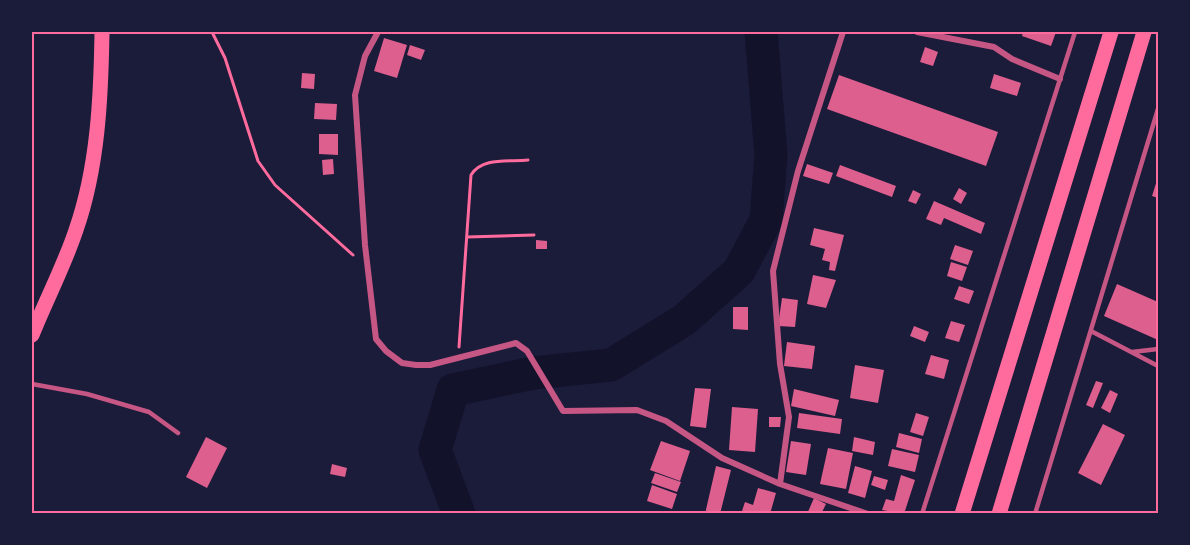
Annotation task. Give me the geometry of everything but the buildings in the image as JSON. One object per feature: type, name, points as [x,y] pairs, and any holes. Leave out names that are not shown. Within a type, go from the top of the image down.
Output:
[{"type":"main road","points":[[32,335],[76,229],[90,175],[97,123],[102,32]]},
{"type":"main road","points":[[962,513],[1111,32]]},
{"type":"main road","points":[[999,513],[1144,32]]},
{"type":"street","points":[[378,32],[365,56],[355,95],[369,283],[376,339],[386,351],[402,363],[430,365],[516,343],[527,351],[562,411],[637,410],[666,421],[722,458],[780,484],[868,513]]},
{"type":"street","points":[[780,484],[789,417],[780,364],[773,271],[798,171],[843,32]]},
{"type":"street","points":[[917,32],[994,47],[1012,59],[1060,79]]},
{"type":"lane","points":[[922,513],[1075,32]]},
{"type":"lane","points":[[1035,513],[1158,109]]},
{"type":"lane","points":[[1091,331],[1158,366]]},
{"type":"lane","points":[[1132,352],[1158,349]]},
{"type":"lane","points":[[32,384],[87,394],[149,412],[178,433]]},
{"type":"path","points":[[212,32],[225,58],[258,161],[275,185],[343,244],[357,261],[369,283]]},
{"type":"path","points":[[459,359],[471,176],[476,167],[483,163],[528,160]]},
{"type":"path","points":[[467,237],[534,235]]},
{"type":"waterway","points":[[459,514],[435,450],[453,390],[533,373],[611,365],[684,320],[739,271],[766,220],[771,155],[761,32]]}]
